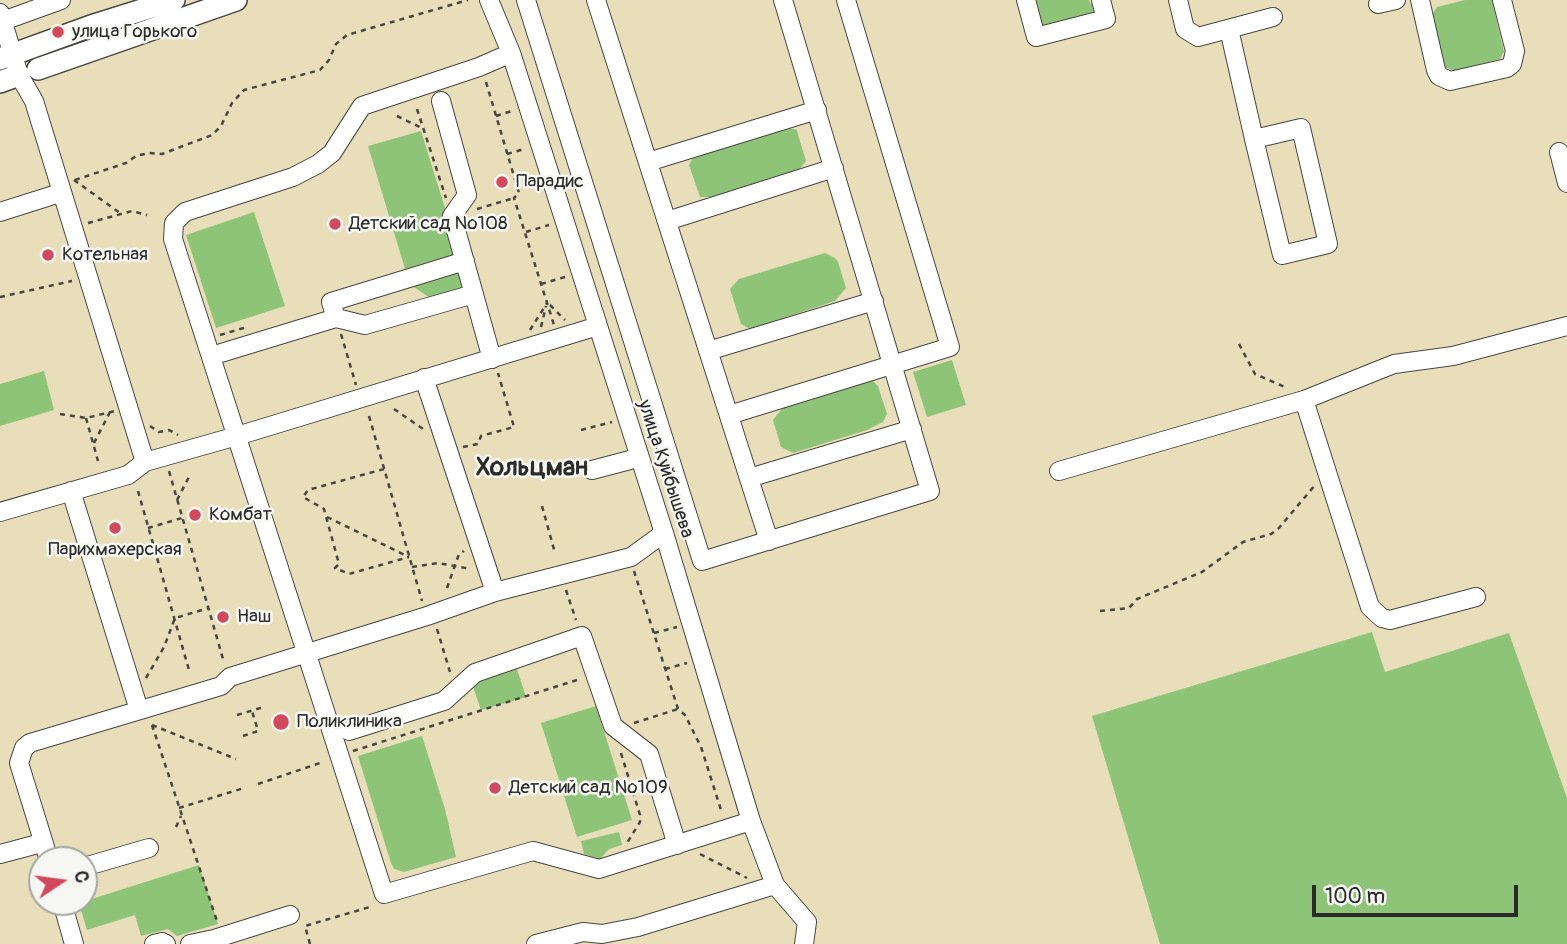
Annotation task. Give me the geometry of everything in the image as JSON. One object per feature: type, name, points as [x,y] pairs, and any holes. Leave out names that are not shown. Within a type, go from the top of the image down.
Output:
[{"type":"main road","points":[[14,68],[91,26],[174,0]]},
{"type":"main road","points":[[14,68],[236,0]]},
{"type":"street","points":[[61,0],[1,19],[14,68],[34,102],[67,185],[145,462]]},
{"type":"street","name":"улица Куйбышева","points":[[489,0],[511,53],[664,533],[751,821],[775,885],[807,922],[804,944]]},
{"type":"street","points":[[526,0],[702,561],[930,491],[783,0]]},
{"type":"street","points":[[596,0],[769,541]]},
{"type":"street","points":[[729,415],[950,348],[846,0]]},
{"type":"street","points":[[1026,0],[1035,37],[1106,19],[1101,0]]},
{"type":"street","points":[[1178,0],[1185,29],[1198,37],[1273,17]]},
{"type":"street","points":[[1378,4],[1396,0]]},
{"type":"street","points":[[1420,0],[1436,70],[1439,76],[1450,81],[1507,68],[1512,64],[1515,51],[1502,0]]},
{"type":"street","points":[[1229,29],[1254,139],[1282,255],[1328,244],[1301,128],[1254,139]]},
{"type":"street","points":[[511,53],[479,67],[362,106],[332,153],[318,164],[293,177],[185,212],[174,223],[173,239],[384,894],[533,851],[599,869],[751,821]]},
{"type":"street","points":[[441,101],[467,195],[452,216],[495,366]]},
{"type":"street","points":[[648,162],[817,110]]},
{"type":"street","points":[[1559,152],[1567,183]]},
{"type":"street","points":[[667,221],[834,169]]},
{"type":"street","points":[[0,212],[67,185]]},
{"type":"street","points":[[335,318],[331,302],[465,261]]},
{"type":"street","points":[[221,353],[335,318],[365,326],[474,294]]},
{"type":"street","points":[[708,351],[874,301]]},
{"type":"street","points":[[0,512],[128,475],[145,462],[424,378],[495,366],[598,326]]},
{"type":"street","points":[[1059,471],[1304,400],[1394,364],[1453,356],[1567,326]]},
{"type":"street","points":[[424,378],[495,592]]},
{"type":"street","points":[[1304,400],[1370,607],[1376,614],[1390,620],[1400,619],[1476,597]]},
{"type":"street","points":[[749,478],[912,429]]},
{"type":"street","points":[[592,470],[630,460]]},
{"type":"street","points":[[71,491],[139,710]]},
{"type":"street","points":[[45,846],[19,763],[24,748],[38,740],[221,686],[230,677],[495,592],[631,556],[664,533]]},
{"type":"street","points":[[349,730],[444,701],[475,673],[582,636],[594,675],[616,728],[649,754],[677,845]]},
{"type":"street","points":[[0,855],[34,845]]},
{"type":"street","points":[[98,863],[149,848]]},
{"type":"street","points":[[537,944],[583,932],[602,934],[638,926],[775,885]]},
{"type":"street","points":[[190,944],[290,915]]},
{"type":"street","points":[[66,916],[74,944]]},
{"type":"street","points":[[155,944],[166,944]]},
{"type":"path","points":[[67,185],[126,163],[136,156],[162,154],[212,135],[222,126],[232,103],[244,90],[320,70],[329,60],[336,44],[346,35],[468,0]]},
{"type":"path","points":[[417,109],[452,216],[514,198],[519,193],[485,79]]},
{"type":"path","points":[[496,116],[519,110]]},
{"type":"path","points":[[397,116],[424,129]]},
{"type":"path","points":[[507,154],[529,148]]},
{"type":"path","points":[[67,185],[121,214]]},
{"type":"path","points":[[514,198],[555,328]]},
{"type":"path","points":[[78,226],[132,211],[147,215]]},
{"type":"path","points":[[525,232],[552,224]]},
{"type":"path","points":[[541,284],[568,276]]},
{"type":"path","points":[[0,297],[80,279]]},
{"type":"path","points":[[547,303],[569,324]]},
{"type":"path","points":[[539,334],[547,303]]},
{"type":"path","points":[[525,334],[547,303]]},
{"type":"path","points":[[335,318],[357,388]]},
{"type":"path","points":[[1239,344],[1255,374],[1287,388],[1304,400]]},
{"type":"path","points":[[463,447],[478,444],[481,436],[514,427],[495,366]]},
{"type":"path","points":[[60,414],[86,418],[120,409]]},
{"type":"path","points":[[394,409],[434,436]]},
{"type":"path","points":[[93,444],[110,412]]},
{"type":"path","points":[[369,416],[425,612]]},
{"type":"path","points":[[86,418],[98,461]]},
{"type":"path","points":[[581,430],[618,421]]},
{"type":"path","points":[[150,426],[159,432],[169,430],[179,436]]},
{"type":"path","points":[[167,467],[223,659]]},
{"type":"path","points":[[384,469],[308,490],[303,497],[324,509],[339,564],[335,568],[349,574],[409,557]]},
{"type":"path","points":[[1100,611],[1129,608],[1137,599],[1202,572],[1243,542],[1271,534],[1328,469]]},
{"type":"path","points":[[177,500],[190,475]]},
{"type":"path","points":[[138,491],[190,670]]},
{"type":"path","points":[[542,506],[555,553]]},
{"type":"path","points":[[326,517],[409,557]]},
{"type":"path","points":[[148,528],[182,518]]},
{"type":"path","points":[[447,588],[459,554],[471,548]]},
{"type":"path","points":[[412,567],[438,563],[477,570]]},
{"type":"path","points":[[634,571],[678,709],[685,715],[701,747],[725,822]]},
{"type":"path","points":[[566,590],[582,636]]},
{"type":"path","points":[[175,618],[209,608]]},
{"type":"path","points":[[143,682],[164,647],[175,618]]},
{"type":"path","points":[[435,624],[456,689]]},
{"type":"path","points":[[654,633],[677,626]]},
{"type":"path","points":[[665,669],[687,663]]},
{"type":"path","points":[[350,752],[594,675]]},
{"type":"path","points":[[237,715],[264,707]]},
{"type":"path","points":[[616,728],[678,709]]},
{"type":"path","points":[[243,736],[258,732],[253,711]]},
{"type":"path","points":[[218,924],[152,725],[236,759]]},
{"type":"path","points":[[701,747],[709,745]]},
{"type":"path","points":[[621,752],[640,815],[640,822],[627,843]]},
{"type":"path","points":[[258,784],[323,762]]},
{"type":"path","points":[[179,808],[244,788]]},
{"type":"path","points":[[716,793],[723,791]]},
{"type":"path","points":[[176,827],[181,816]]},
{"type":"path","points":[[695,852],[748,879]]},
{"type":"path","points":[[310,944],[305,926],[370,908]]},
{"type":"green space","points":[[1036,0],[1089,0],[1097,6],[1091,17],[1041,27],[1034,15],[1039,11]]},
{"type":"green space","points":[[1465,0],[1492,0],[1504,52],[1500,59],[1454,71],[1445,67],[1431,16],[1437,7]]},
{"type":"green space","points":[[785,127],[797,130],[806,161],[799,170],[712,197],[700,197],[689,165],[694,155]]},
{"type":"green space","points":[[421,131],[459,253],[405,269],[368,146]]},
{"type":"green space","points":[[254,212],[285,306],[216,328],[186,235]]},
{"type":"green space","points":[[825,253],[838,262],[846,288],[835,301],[750,329],[741,324],[730,289],[739,279]]},
{"type":"green space","points":[[457,268],[466,281],[462,288],[430,298],[408,283]]},
{"type":"green space","points":[[952,360],[966,405],[927,417],[913,372]]},
{"type":"green space","points":[[44,371],[54,410],[0,426],[0,384]]},
{"type":"green space","points":[[872,380],[878,386],[887,414],[883,422],[867,430],[793,453],[781,447],[773,420],[784,406]]},
{"type":"green space","points":[[1372,632],[1385,672],[1509,633],[1567,798],[1567,944],[1160,944],[1092,716]]},
{"type":"green space","points":[[517,669],[526,697],[481,710],[472,684]]},
{"type":"green space","points":[[596,706],[632,820],[577,837],[541,723]]},
{"type":"green space","points":[[422,736],[445,809],[456,857],[404,872],[394,869],[391,863],[358,756]]},
{"type":"green space","points":[[619,832],[622,845],[609,849],[600,859],[584,854],[581,841]]},
{"type":"green space","points":[[199,865],[218,924],[177,936],[168,929],[141,936],[135,915],[87,930],[83,916],[98,916],[98,897]]},
{"type":"place","name":"улица Горького","points":[[58,32]]},
{"type":"place","name":"Парадис","points":[[502,182]]},
{"type":"place","name":"Детский сад №108","points":[[335,224]]},
{"type":"place","name":"Котельная","points":[[48,255]]},
{"type":"place","name":"Комбат","points":[[195,515]]},
{"type":"place","name":"Парихмахерская","points":[[115,528]]},
{"type":"place","name":"Наш","points":[[223,617]]},
{"type":"place","name":"Поликлиника","points":[[281,722]]},
{"type":"place","name":"Детский сад №109","points":[[495,788]]},
{"type":"district","name":"Хольцман","points":[[532,468]]}]
